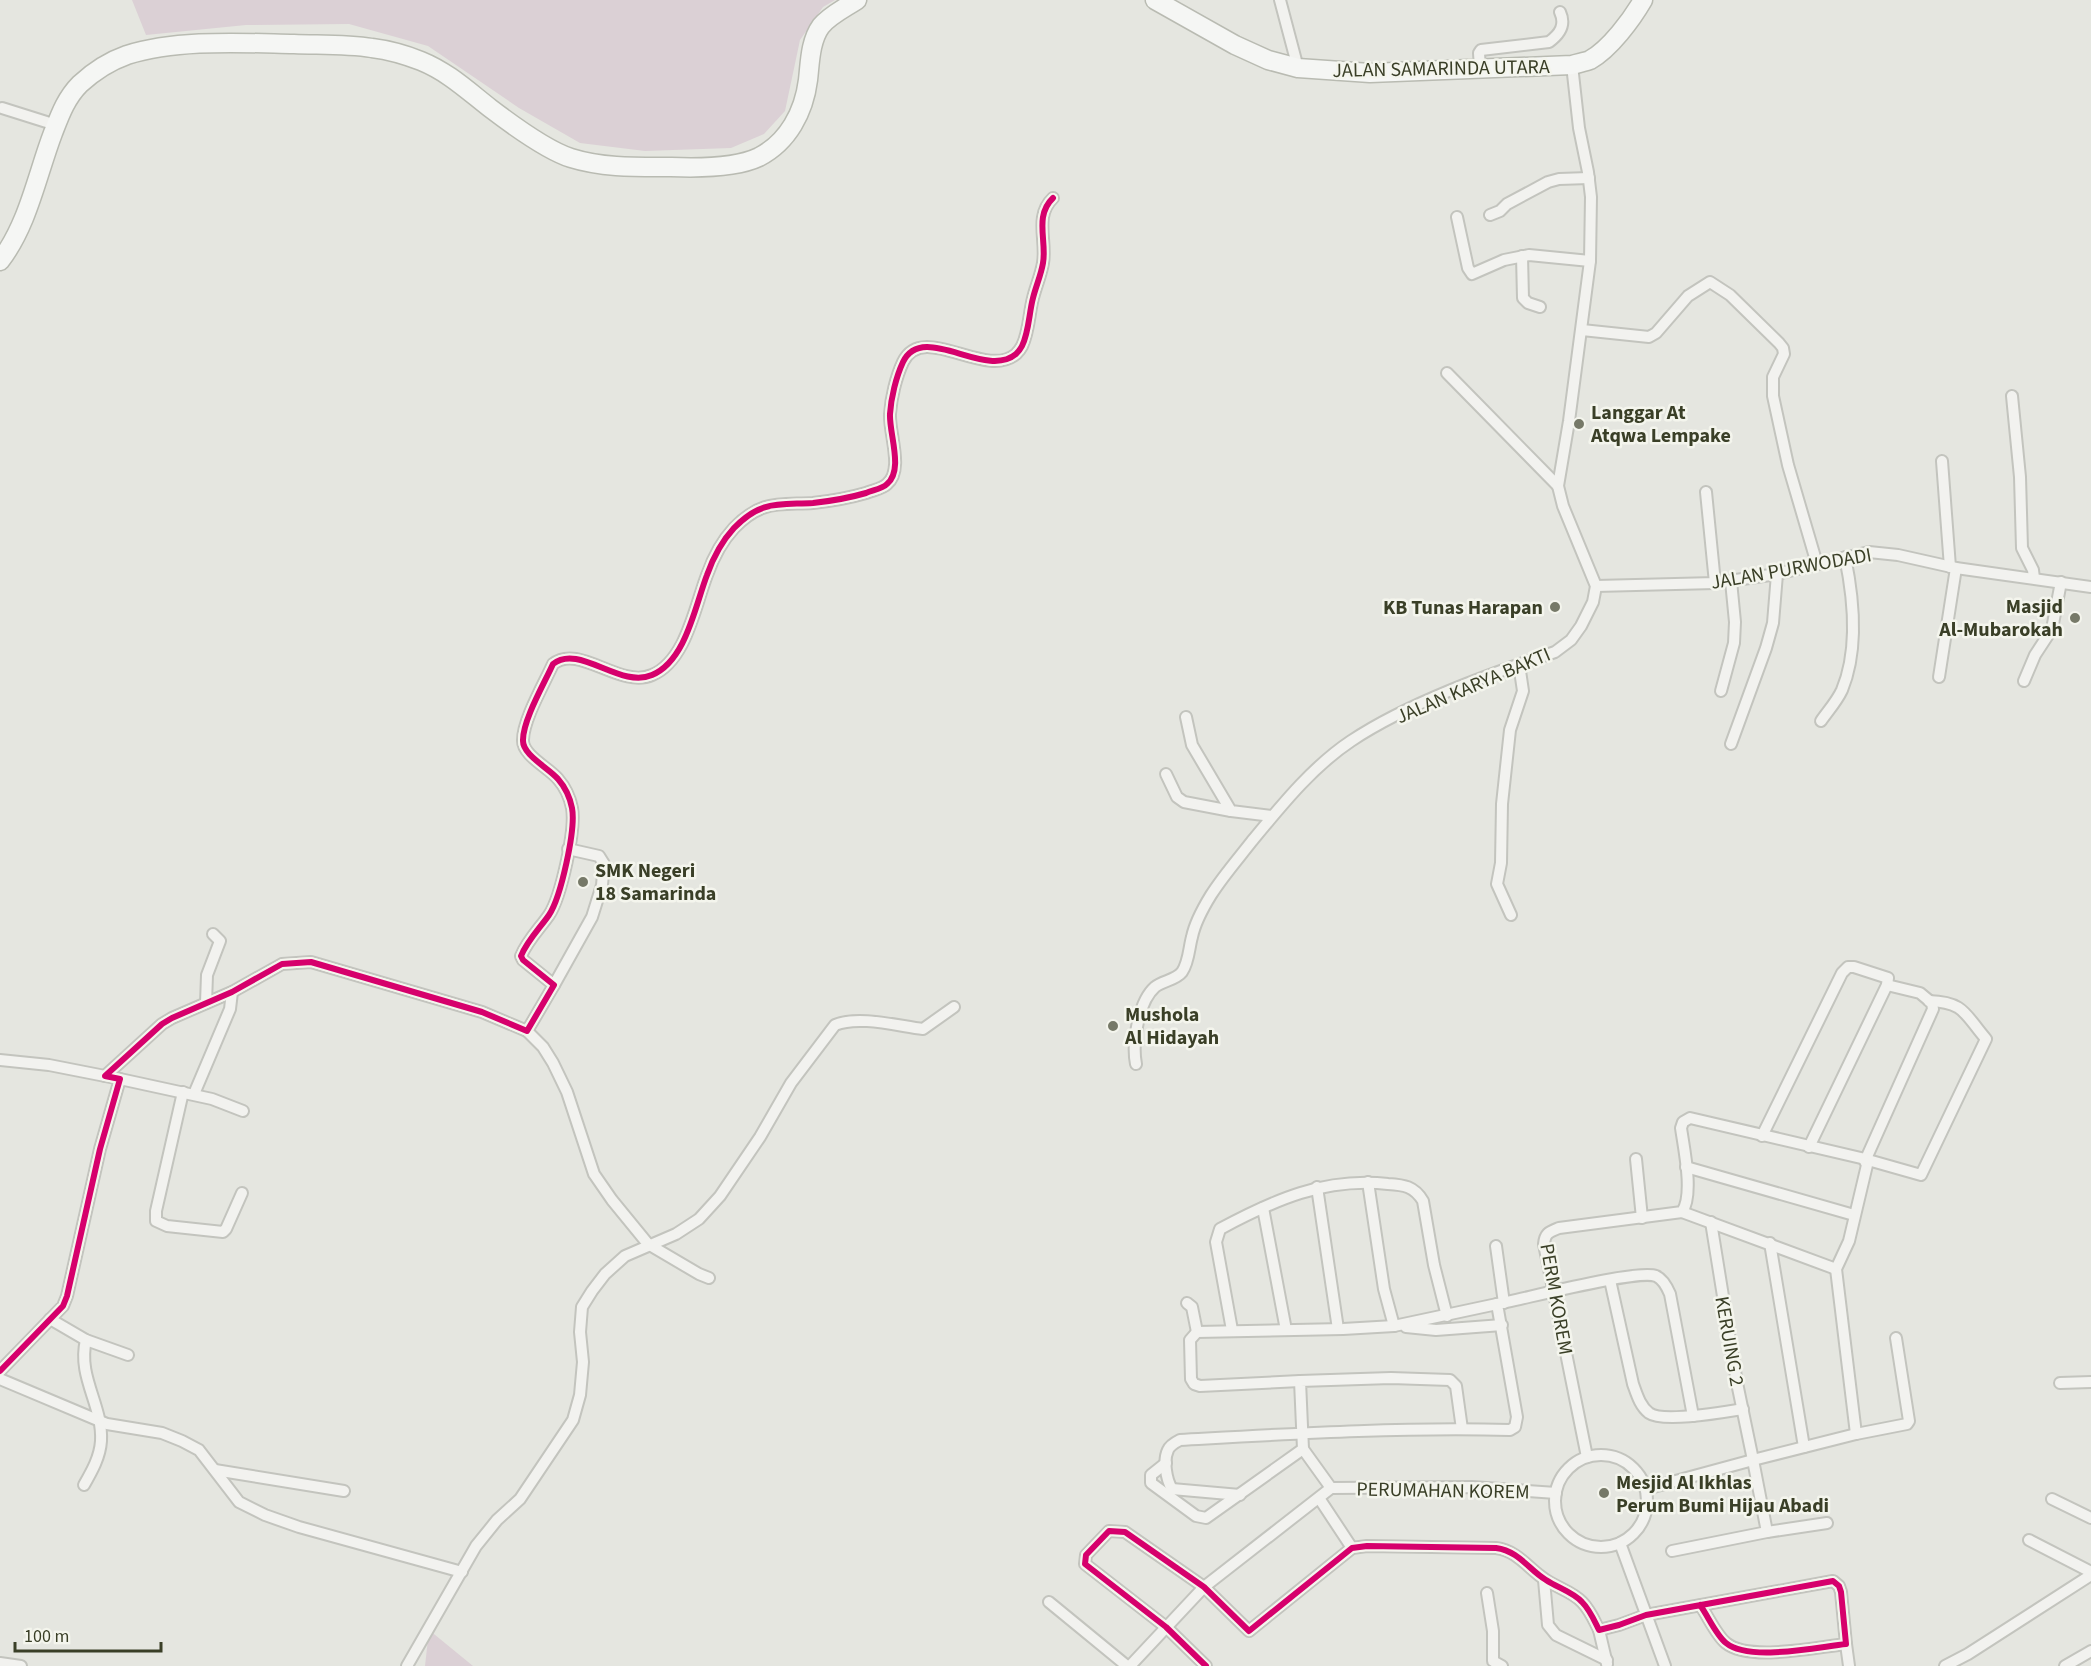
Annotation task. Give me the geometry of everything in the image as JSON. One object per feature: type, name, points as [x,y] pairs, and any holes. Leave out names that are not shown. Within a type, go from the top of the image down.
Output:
[{"type":"highway","points":[[0,261],[15,239],[56,125],[70,95],[82,82],[105,65],[125,56],[148,50],[199,44],[347,45],[374,48],[398,54],[443,71],[526,133],[568,157],[625,167],[694,168],[740,162],[758,157],[779,143],[789,132],[805,98],[810,57],[818,32],[831,17],[857,0]]},
{"type":"highway","name":"JALAN SAMARINDA UTARA","points":[[1155,0],[1235,45],[1268,60],[1298,68],[1370,73],[1572,65],[1590,60],[1602,51],[1625,26],[1643,0]]},
{"type":"street","points":[[1280,0],[1298,68]]},
{"type":"street","points":[[1479,69],[1481,50],[1549,42],[1560,32],[1563,23],[1560,12]]},
{"type":"street","points":[[1572,65],[1591,197],[1590,261],[1558,486],[1563,506],[1596,586]]},
{"type":"street","points":[[2,108],[56,125]]},
{"type":"street","points":[[1490,215],[1548,182],[1559,179],[1589,178]]},
{"type":"street","points":[[554,985],[521,956],[551,913],[556,900],[573,821],[568,797],[559,780],[529,754],[523,742],[526,726],[553,664],[559,659],[568,658],[629,677],[645,678],[654,675],[666,666],[679,649],[718,548],[750,514],[775,503],[822,502],[858,495],[889,483],[896,465],[890,412],[904,359],[914,350],[928,346],[986,361],[1002,360],[1017,353],[1024,340],[1043,262],[1043,214],[1053,198]]},
{"type":"street","points":[[1457,217],[1468,268],[1472,274],[1504,260],[1522,256],[1535,255],[1590,261]]},
{"type":"street","points":[[1522,256],[1523,298],[1528,303],[1540,307]]},
{"type":"street","points":[[1582,330],[1652,336],[1688,296],[1710,282],[1730,295],[1779,343],[1784,354],[1773,377],[1773,396],[1788,465],[1817,564]]},
{"type":"street","points":[[1446,373],[1558,486]]},
{"type":"street","points":[[2012,396],[2020,477],[2022,548],[2034,578]]},
{"type":"street","points":[[1940,677],[1953,567],[1942,462]]},
{"type":"street","points":[[1706,492],[1715,583]]},
{"type":"street","name":"JALAN PURWODADI","points":[[1596,586],[1715,583],[1777,574],[1845,557],[1876,552],[1953,567],[2091,587]]},
{"type":"street","points":[[1821,721],[1839,697],[1851,660],[1852,607],[1845,557]]},
{"type":"street","points":[[1731,744],[1773,623],[1777,574]]},
{"type":"street","points":[[1721,691],[1734,643],[1735,622],[1731,581]]},
{"type":"street","points":[[2024,681],[2035,655],[2052,629],[2061,582]]},
{"type":"street","name":"JALAN KARYA BAKTI","points":[[1136,1065],[1134,1041],[1142,1010],[1154,988],[1182,972],[1195,927],[1210,897],[1230,867],[1272,816],[1323,763],[1351,741],[1425,702],[1555,652],[1571,640],[1581,626],[1593,602],[1596,586]]},
{"type":"street","points":[[1511,915],[1497,884],[1501,863],[1502,804],[1510,730],[1523,690],[1519,664]]},
{"type":"street","points":[[1186,717],[1192,745],[1231,811]]},
{"type":"street","points":[[1166,774],[1177,797],[1184,802],[1272,816]]},
{"type":"street","points":[[527,1031],[592,916],[602,885],[604,864],[599,856],[568,849]]},
{"type":"street","points":[[206,1003],[207,975],[220,941],[213,934]]},
{"type":"street","points":[[105,1076],[162,1024],[232,992],[282,964],[311,962],[482,1012],[527,1031],[543,1047],[567,1092],[594,1174],[648,1244],[709,1278]]},
{"type":"street","points":[[1762,1136],[1842,973],[1854,967],[1888,978],[1887,985],[1809,1147]]},
{"type":"street","points":[[1856,1434],[1836,1269],[1849,1240],[1867,1165],[1865,1161],[1933,1009],[1932,1003],[1920,993],[1887,985]]},
{"type":"street","points":[[232,992],[230,1009],[189,1093],[156,1211],[156,1221],[167,1226],[223,1232],[242,1193]]},
{"type":"street","points":[[1836,1269],[1682,1212],[1687,1200],[1681,1128],[1683,1122],[1690,1118],[1921,1175],[1986,1039],[1964,1009],[1944,1001],[1929,1001]]},
{"type":"street","points":[[407,1666],[476,1546],[527,1489],[573,1420],[580,1395],[584,1362],[580,1332],[582,1307],[605,1274],[625,1256],[675,1234],[699,1219],[720,1196],[760,1137],[791,1083],[835,1025],[843,1021],[923,1029],[954,1007]]},
{"type":"street","points":[[0,1060],[49,1065],[189,1093],[226,1103],[243,1111]]},
{"type":"street","points":[[0,1371],[63,1306],[100,1149],[120,1079]]},
{"type":"street","points":[[1636,1159],[1642,1218]]},
{"type":"street","points":[[1686,1167],[1854,1215]]},
{"type":"street","points":[[1368,1182],[1384,1288],[1396,1325]]},
{"type":"street","points":[[1232,1330],[1223,1289],[1216,1238],[1220,1229],[1263,1208],[1317,1187],[1368,1182],[1411,1187],[1423,1201],[1434,1265],[1447,1316]]},
{"type":"street","points":[[1317,1187],[1338,1329]]},
{"type":"street","points":[[1263,1208],[1286,1330]]},
{"type":"street","name":"PERM KOREM","points":[[1587,1457],[1544,1236],[1559,1228],[1682,1212]]},
{"type":"street","name":"KERUING 2","points":[[1711,1222],[1737,1383],[1767,1532]]},
{"type":"street","points":[[1770,1243],[1804,1447]]},
{"type":"street","points":[[1300,1381],[1302,1432],[1303,1449],[1206,1518],[1196,1516],[1170,1492],[1166,1463],[1168,1449],[1179,1440],[1302,1432],[1510,1430],[1517,1422],[1502,1325],[1496,1246]]},
{"type":"street","points":[[1462,1430],[1456,1386],[1450,1380],[1391,1378],[1200,1386],[1194,1384],[1191,1379],[1190,1340],[1197,1332],[1338,1329],[1396,1325],[1447,1316],[1626,1276],[1657,1276],[1670,1294],[1693,1416]]},
{"type":"street","points":[[1610,1280],[1633,1384],[1639,1400],[1650,1414],[1660,1417],[1693,1416],[1743,1409]]},
{"type":"street","points":[[1187,1303],[1192,1307],[1197,1332]]},
{"type":"street","points":[[50,1319],[86,1340],[128,1355]]},
{"type":"street","points":[[1396,1325],[1436,1330],[1502,1325]]},
{"type":"street","points":[[1646,1489],[1856,1434],[1904,1426],[1909,1421],[1896,1338]]},
{"type":"street","points":[[84,1485],[99,1452],[101,1440],[100,1421],[83,1364],[86,1340]]},
{"type":"street","points":[[0,1379],[100,1421],[162,1433],[199,1450],[239,1502],[265,1515],[299,1527],[462,1572]]},
{"type":"street","points":[[2060,1383],[2091,1382]]},
{"type":"street","name":"PERUMAHAN KOREM","points":[[1303,1449],[1331,1488]]},
{"type":"street","points":[[1601,1455],[1616,1458],[1639,1475],[1646,1489],[1647,1505],[1643,1520],[1634,1534],[1620,1543],[1604,1547],[1588,1545],[1573,1537],[1562,1525],[1556,1510],[1556,1493],[1561,1478],[1572,1465],[1587,1457],[1601,1455]]},
{"type":"street","points":[[1166,1463],[1151,1475],[1153,1485],[1170,1492],[1240,1495]]},
{"type":"street","points":[[215,1470],[345,1491]]},
{"type":"street","name":"PERUMAHAN KOREM","points":[[1129,1666],[1204,1587],[1331,1488],[1472,1487],[1556,1493]]},
{"type":"street","points":[[1319,1498],[1352,1548]]},
{"type":"street","points":[[2052,1499],[2091,1518]]},
{"type":"street","points":[[1672,1551],[1767,1532],[1827,1523]]},
{"type":"street","points":[[1206,1666],[1166,1627],[1084,1564],[1086,1556],[1109,1531],[1125,1532],[1204,1587],[1249,1631],[1352,1548],[1367,1546],[1505,1549],[1530,1565],[1545,1580],[1583,1602],[1599,1630],[1607,1663]]},
{"type":"street","points":[[1945,1666],[1968,1654],[2091,1574],[2029,1540]]},
{"type":"street","points":[[1620,1543],[1663,1665]]},
{"type":"street","points":[[1545,1580],[1548,1625],[1551,1631],[1607,1663]]},
{"type":"street","points":[[1599,1630],[1646,1615],[1833,1581],[1839,1586],[1841,1592],[1849,1666]]},
{"type":"street","points":[[1487,1593],[1493,1631],[1493,1661],[1502,1666]]},
{"type":"street","points":[[1049,1602],[1129,1666]]},
{"type":"street","points":[[1706,1604],[1725,1643],[1743,1652],[1761,1653],[1846,1644]]},
{"type":"street","points":[[2065,1666],[2091,1652]]},
{"type":"street","points":[[0,1663],[21,1666]]},
{"type":"shaded area","points":[[132,0],[835,0],[823,7],[800,40],[785,111],[764,134],[731,148],[645,151],[580,143],[519,108],[428,46],[349,24],[246,25],[146,35]]},
{"type":"shaded area","points":[[429,1630],[473,1666],[425,1666]]},
{"type":"cycle path","points":[[0,1371],[63,1306],[67,1296],[100,1149],[120,1079],[105,1076],[162,1024],[232,992],[282,964],[311,962],[482,1012],[527,1031],[554,985],[521,956],[554,906],[563,879],[573,818],[569,797],[561,782],[527,751],[523,740],[526,722],[553,664],[563,659],[575,659],[627,676],[640,678],[652,675],[664,668],[681,645],[715,556],[730,533],[744,519],[770,506],[840,499],[866,493],[887,484],[892,478],[895,461],[890,422],[893,394],[903,362],[912,351],[925,347],[939,348],[972,357],[1003,360],[1016,354],[1022,347],[1043,263],[1044,213],[1053,198]]},
{"type":"cycle path","points":[[1206,1666],[1166,1627],[1085,1564],[1086,1555],[1109,1531],[1125,1532],[1204,1587],[1249,1631],[1352,1548],[1367,1546],[1496,1548],[1511,1553],[1540,1576],[1578,1599],[1590,1612],[1599,1630],[1646,1615],[1833,1581],[1839,1586],[1841,1592],[1846,1644],[1784,1652],[1750,1652],[1737,1649],[1722,1640],[1715,1630],[1703,1609],[1700,1605]]},
{"type":"place","name":"Langgar At Atqwa Lempake","points":[[1579,424]]},
{"type":"place","name":"KB Tunas Harapan","points":[[1555,607]]},
{"type":"place","name":"Masjid Al-Mubarokah","points":[[2075,618]]},
{"type":"place","name":"SMK Negeri 18 Samarinda","points":[[583,882]]},
{"type":"place","name":"Mushola Al Hidayah","points":[[1113,1026]]},
{"type":"place","name":"Mesjid Al Ikhlas Perum Bumi Hijau Abadi","points":[[1604,1493]]}]
